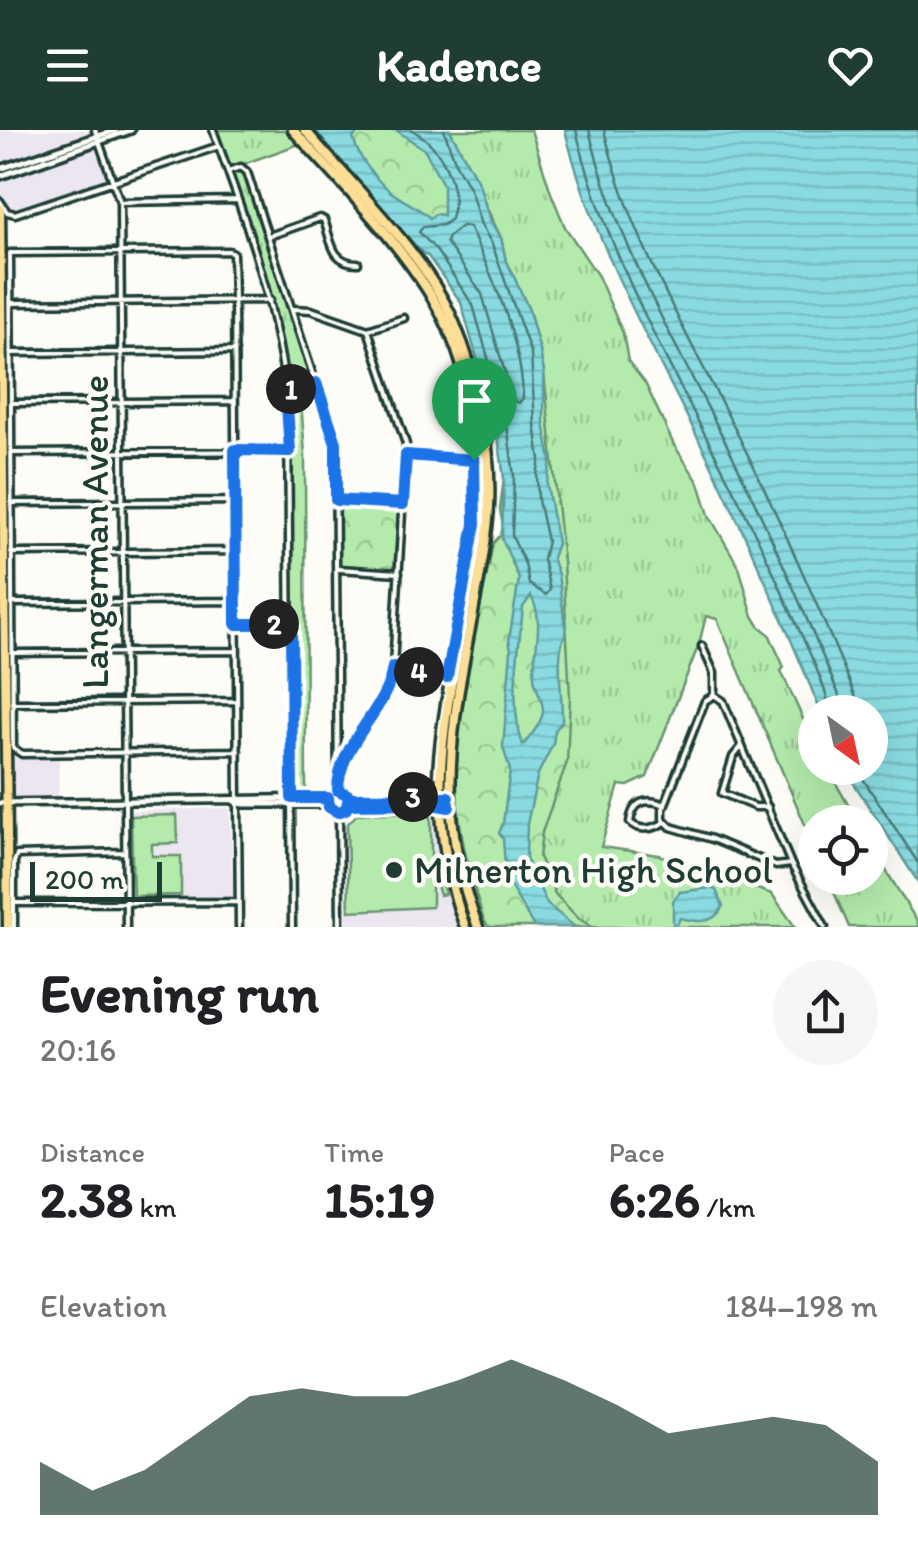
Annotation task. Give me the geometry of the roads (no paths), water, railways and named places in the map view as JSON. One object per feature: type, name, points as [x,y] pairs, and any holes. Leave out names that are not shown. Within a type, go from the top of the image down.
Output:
[{"type":"main road","points":[[293,130],[427,288],[456,350],[474,421],[480,470],[480,526],[445,722],[445,856],[466,927]]},
{"type":"main road","points":[[305,130],[436,288],[462,342],[480,411],[489,473],[489,509],[444,802],[478,927]]},
{"type":"main road","points":[[0,204],[3,803],[11,927]]},
{"type":"street","points":[[0,172],[116,130]]},
{"type":"street","points":[[97,136],[131,130]]},
{"type":"street","points":[[213,130],[270,300],[286,390],[290,451],[292,927]]},
{"type":"street","name":"Langerman Avenue","points":[[97,136],[120,202],[126,927]]},
{"type":"street","points":[[0,204],[15,214],[219,146]]},
{"type":"street","points":[[228,171],[241,167],[247,172],[336,443],[338,790],[328,801]]},
{"type":"street","points":[[120,202],[238,200]]},
{"type":"street","points":[[269,236],[324,220],[338,259],[358,263]]},
{"type":"street","points":[[238,751],[21,754],[12,746],[10,253],[229,251],[234,256],[238,751],[237,801],[239,927]]},
{"type":"street","points":[[11,303],[270,300]]},
{"type":"street","points":[[293,309],[311,310],[368,330],[404,318]]},
{"type":"street","points":[[338,771],[388,685],[393,667],[406,455],[404,438],[368,330]]},
{"type":"street","points":[[10,353],[235,351]]},
{"type":"street","points":[[436,776],[447,677],[475,524],[474,460],[456,381]]},
{"type":"street","points":[[286,390],[316,383]]},
{"type":"street","points":[[10,403],[235,401]]},
{"type":"street","points":[[11,453],[290,451]]},
{"type":"street","points":[[406,455],[474,460]]},
{"type":"street","points":[[336,500],[403,504]]},
{"type":"street","points":[[11,502],[235,501]]},
{"type":"street","points":[[12,553],[236,551]]},
{"type":"street","points":[[337,569],[399,573]]},
{"type":"street","points":[[12,603],[236,601]]},
{"type":"street","points":[[236,624],[291,624]]},
{"type":"street","points":[[702,646],[714,674],[714,696]]},
{"type":"street","points":[[12,653],[237,651]]},
{"type":"street","points":[[393,667],[447,677]]},
{"type":"street","points":[[714,696],[721,699],[792,864],[826,927]]},
{"type":"street","points":[[664,822],[664,804],[705,701],[714,696]]},
{"type":"street","points":[[12,703],[237,701]]},
{"type":"street","points":[[742,746],[733,757],[722,793],[755,807],[768,808]]},
{"type":"street","points":[[338,747],[349,752]]},
{"type":"street","points":[[338,790],[349,801],[444,802]]},
{"type":"street","points":[[664,804],[650,799],[639,803],[630,822],[652,828],[664,822],[776,866],[792,864]]},
{"type":"street","points":[[3,803],[328,801],[339,812]]},
{"type":"street","points":[[340,927],[339,812],[349,801]]},
{"type":"street","points":[[11,927],[16,856],[125,852]]},
{"type":"street","points":[[14,904],[239,902]]},
{"type":"water","points":[[316,130],[361,130],[353,138],[355,145],[379,180],[430,218],[443,215],[443,185],[425,150],[396,130],[450,130],[479,184],[490,221],[501,238],[505,257],[528,308],[544,372],[544,423],[551,461],[547,484],[557,543],[552,558],[566,632],[560,664],[562,722],[555,730],[553,744],[538,774],[527,824],[526,858],[547,904],[575,927],[534,927],[506,879],[503,839],[499,833],[510,770],[503,747],[509,640],[519,579],[502,539],[504,477],[497,428],[461,302],[428,256],[398,232],[336,160]],"holes":[[[531,596],[538,625],[534,679],[543,712],[523,745],[516,712],[517,659],[523,607]]]},
{"type":"water","points":[[565,130],[918,130],[918,882],[888,836],[888,805],[868,805],[855,785],[888,785],[888,695],[814,695],[737,519],[609,256]]},
{"type":"water","points":[[716,890],[723,906],[720,912],[704,921],[680,918],[673,927],[673,901],[680,892]]},
{"type":"place","name":"Milnerton High School","points":[[394,870]]}]
